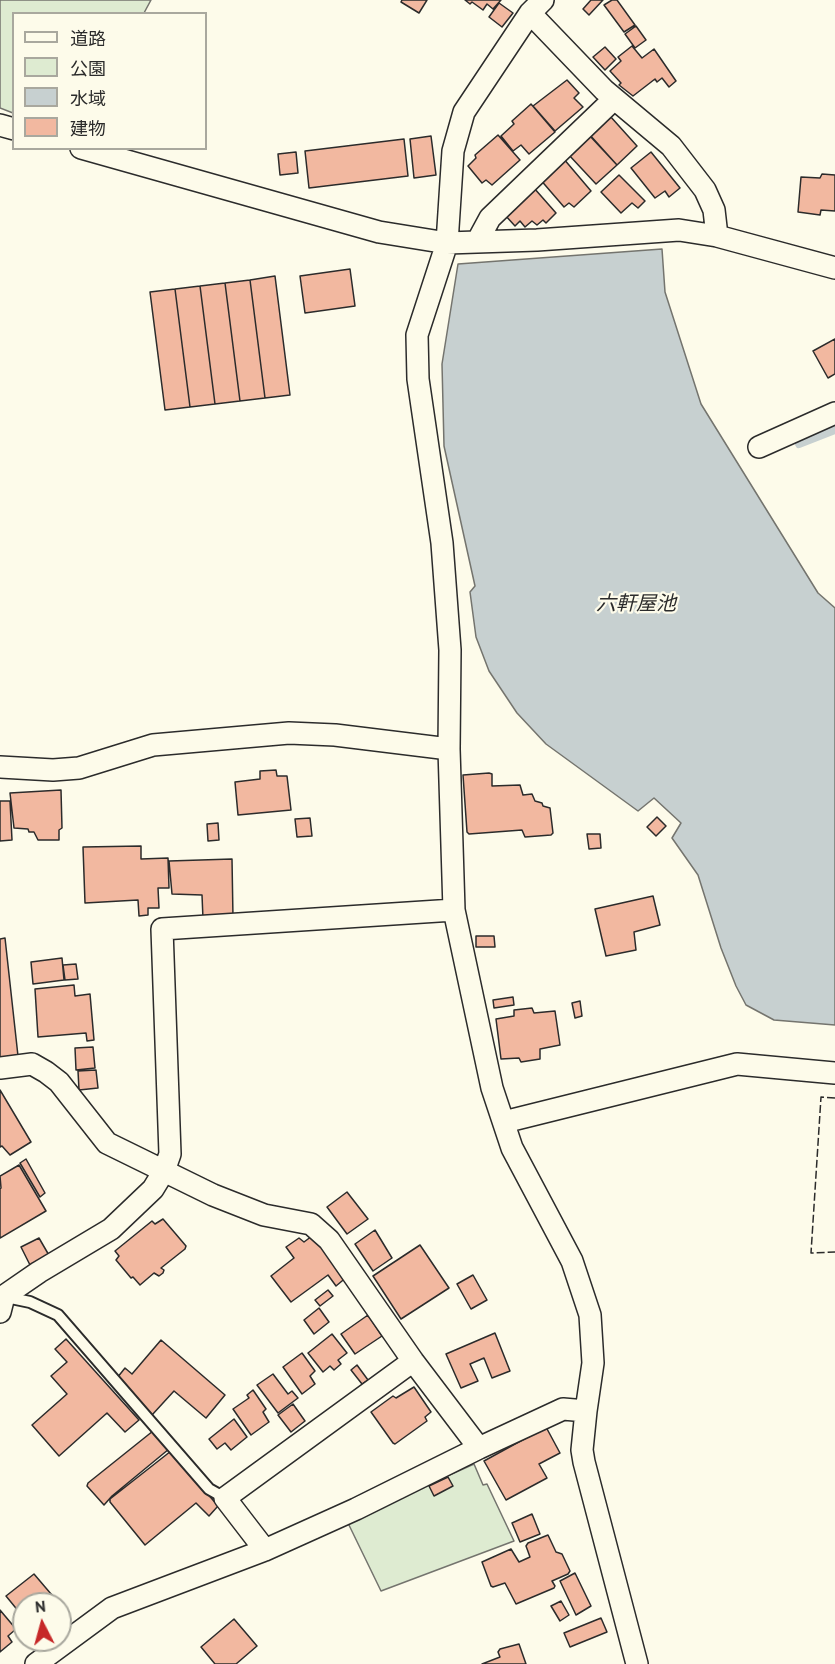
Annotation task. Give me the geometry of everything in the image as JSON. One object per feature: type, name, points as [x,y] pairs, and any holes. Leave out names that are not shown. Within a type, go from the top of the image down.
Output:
[{"type":"street","points":[[637,1664],[582,1450],[593,1363],[590,1315],[572,1261],[512,1148],[492,1088],[453,910],[449,749],[450,650],[442,543],[418,379],[417,335],[447,243],[453,151],[464,112],[536,6],[604,90],[671,146],[705,190],[714,210],[717,236]]},
{"type":"street","points":[[477,242],[490,218],[614,99]]},
{"type":"street","points":[[88,150],[379,232],[447,243],[537,240],[679,230],[717,236],[835,268]]},
{"type":"street","points":[[759,447],[835,413]]},
{"type":"street","points":[[0,767],[53,770],[79,768],[153,745],[289,733],[335,735],[449,749]]},
{"type":"street","points":[[1,1302],[39,1272],[111,1229],[153,1189],[164,1171],[170,1154],[162,929],[453,910]]},
{"type":"street","points":[[0,1068],[32,1064],[46,1072],[59,1082],[107,1143],[213,1195],[264,1215],[311,1224],[329,1240],[413,1361],[480,1448]]},
{"type":"street","points":[[504,1122],[737,1064],[835,1073]]},
{"type":"street","points":[[264,1550],[225,1498],[413,1361]]},
{"type":"street","points":[[36,1664],[112,1608],[264,1550],[356,1509],[563,1410],[586,1411]]},
{"type":"lane","points":[[1,1302],[30,1302],[58,1315],[209,1489],[225,1498]]},
{"type":"green space","points":[[0,0],[151,0],[145,12],[12,12],[12,113],[0,108]]},
{"type":"green space","points":[[474,1464],[483,1485],[487,1484],[514,1541],[381,1591],[347,1521]]},
{"type":"water","name":"六軒屋池","points":[[662,249],[665,292],[701,404],[818,593],[835,608],[835,1025],[774,1020],[746,1005],[721,948],[698,875],[672,838],[681,823],[654,798],[638,811],[546,744],[517,713],[489,671],[476,637],[470,592],[475,586],[444,446],[442,364],[458,264]]},
{"type":"building","points":[[402,0],[427,0],[419,13],[401,2]]},
{"type":"building","points":[[465,0],[501,0],[493,9],[487,4],[483,10]]},
{"type":"building","points":[[591,0],[603,0],[589,15],[583,9]]},
{"type":"building","points":[[617,0],[635,25],[624,32],[604,5]]},
{"type":"building","points":[[499,3],[513,13],[502,27],[489,17]]},
{"type":"building","points":[[636,26],[646,40],[635,48],[625,34]]},
{"type":"building","points":[[632,46],[642,58],[654,49],[676,81],[669,87],[662,78],[657,82],[655,79],[633,96],[619,85],[621,83],[610,71],[621,61],[618,57]]},
{"type":"building","points":[[605,47],[616,59],[605,70],[593,57]]},
{"type":"building","points":[[567,80],[579,93],[574,98],[583,107],[555,131],[533,106]]},
{"type":"building","points":[[531,104],[555,132],[529,154],[521,145],[513,151],[501,136],[514,124],[512,121]]},
{"type":"building","points":[[610,116],[637,146],[617,165],[589,134]]},
{"type":"building","points":[[498,135],[520,160],[492,185],[486,180],[482,183],[468,166],[476,158],[475,155]]},
{"type":"building","points":[[589,135],[617,165],[596,184],[568,154]]},
{"type":"building","points":[[431,136],[436,175],[414,178],[410,139]]},
{"type":"building","points":[[404,139],[408,176],[309,188],[305,151]]},
{"type":"building","points":[[296,152],[298,173],[280,175],[278,154]]},
{"type":"building","points":[[651,152],[680,188],[669,197],[665,191],[655,198],[631,168]]},
{"type":"building","points":[[563,158],[591,191],[574,207],[569,203],[564,207],[539,178]]},
{"type":"building","points":[[822,174],[835,175],[835,211],[821,210],[820,215],[798,212],[801,177],[820,178]]},
{"type":"building","points":[[619,175],[645,201],[638,208],[632,203],[621,213],[601,192]]},
{"type":"building","points":[[534,188],[556,213],[546,223],[543,220],[537,225],[532,221],[525,227],[520,221],[515,226],[505,215]]},
{"type":"building","points":[[350,269],[355,306],[305,313],[300,276]]},
{"type":"building","points":[[275,276],[290,395],[265,398],[250,280]]},
{"type":"building","points":[[250,280],[265,398],[240,401],[225,283]]},
{"type":"building","points":[[225,283],[240,401],[215,404],[200,286]]},
{"type":"building","points":[[200,286],[215,404],[190,407],[175,289]]},
{"type":"building","points":[[175,289],[190,407],[165,410],[150,292]]},
{"type":"building","points":[[835,339],[835,374],[828,378],[813,351]]},
{"type":"building","points":[[276,770],[277,776],[287,776],[291,810],[238,815],[235,782],[260,779],[260,771]]},
{"type":"building","points":[[492,774],[492,786],[520,785],[523,795],[532,794],[535,801],[550,808],[553,833],[525,837],[522,830],[469,834],[463,775]]},
{"type":"building","points":[[61,790],[62,828],[59,830],[59,840],[38,840],[34,832],[29,832],[28,829],[14,828],[10,793]]},
{"type":"building","points":[[0,801],[10,801],[12,840],[0,841]]},
{"type":"building","points":[[657,817],[666,826],[656,836],[647,827]]},
{"type":"building","points":[[310,818],[312,836],[297,837],[295,819]]},
{"type":"building","points":[[218,823],[219,840],[208,841],[207,824]]},
{"type":"building","points":[[587,834],[600,834],[601,848],[589,849]]},
{"type":"building","points":[[141,846],[141,859],[168,858],[169,888],[158,888],[159,908],[148,908],[148,915],[139,916],[138,900],[85,903],[83,847]]},
{"type":"building","points":[[232,859],[233,918],[203,919],[202,895],[172,894],[169,861]]},
{"type":"building","points":[[653,896],[660,925],[634,932],[636,950],[606,956],[595,909]]},
{"type":"building","points":[[476,936],[494,936],[495,947],[476,947]]},
{"type":"building","points":[[5,938],[18,1056],[0,1059],[0,939]]},
{"type":"building","points":[[62,958],[64,980],[33,984],[31,962]]},
{"type":"building","points":[[76,964],[78,979],[65,980],[63,965]]},
{"type":"building","points":[[74,985],[75,996],[90,994],[94,1040],[87,1041],[86,1033],[38,1037],[35,989]]},
{"type":"building","points":[[513,997],[514,1005],[494,1008],[493,1000]]},
{"type":"building","points":[[580,1001],[582,1016],[575,1018],[572,1003]]},
{"type":"building","points":[[532,1008],[534,1013],[555,1011],[560,1045],[540,1049],[540,1059],[521,1062],[519,1058],[501,1059],[496,1019],[514,1016],[514,1010]]},
{"type":"building","points":[[93,1047],[95,1068],[76,1070],[75,1048]]},
{"type":"building","points":[[96,1070],[98,1088],[79,1090],[78,1071]]},
{"type":"building","points":[[0,1090],[31,1142],[10,1155],[2,1146],[0,1147]]},
{"type":"building","points":[[26,1159],[45,1193],[40,1197],[20,1163]]},
{"type":"building","points":[[19,1165],[46,1211],[0,1238],[0,1176]]},
{"type":"building","points":[[347,1192],[368,1219],[347,1234],[327,1207]]},
{"type":"building","points":[[163,1219],[186,1246],[185,1249],[161,1268],[164,1270],[163,1273],[159,1276],[154,1273],[140,1285],[116,1260],[119,1256],[115,1251],[152,1221],[155,1224]]},
{"type":"building","points":[[375,1230],[392,1258],[373,1271],[355,1244]]},
{"type":"building","points":[[316,1233],[348,1276],[336,1286],[328,1275],[291,1302],[271,1276],[294,1258],[286,1247],[299,1238],[304,1242]]},
{"type":"building","points":[[39,1238],[50,1257],[31,1267],[21,1247]]},
{"type":"building","points":[[420,1245],[449,1288],[401,1319],[373,1276]]},
{"type":"building","points":[[473,1275],[487,1300],[471,1309],[457,1284]]},
{"type":"building","points":[[328,1290],[333,1296],[320,1306],[315,1300]]},
{"type":"building","points":[[319,1308],[329,1322],[314,1334],[304,1320]]},
{"type":"building","points":[[368,1315],[382,1336],[355,1354],[341,1334]]},
{"type":"building","points":[[495,1333],[510,1371],[492,1378],[484,1358],[470,1364],[478,1381],[461,1388],[446,1354]]},
{"type":"building","points":[[332,1334],[347,1353],[338,1360],[341,1364],[334,1370],[330,1366],[323,1372],[308,1353]]},
{"type":"building","points":[[66,1339],[139,1420],[125,1432],[107,1413],[59,1456],[32,1425],[67,1394],[51,1376],[67,1362],[55,1349]]},
{"type":"building","points":[[161,1340],[225,1395],[206,1418],[174,1391],[152,1415],[117,1378],[125,1368],[132,1374]]},
{"type":"building","points":[[302,1353],[315,1371],[310,1376],[315,1384],[302,1394],[283,1367]]},
{"type":"building","points":[[357,1365],[368,1380],[362,1384],[351,1370]]},
{"type":"building","points":[[273,1374],[288,1394],[292,1391],[298,1398],[278,1413],[257,1385]]},
{"type":"building","points":[[414,1387],[431,1412],[425,1417],[427,1421],[395,1444],[371,1412],[393,1396],[396,1398]]},
{"type":"building","points":[[253,1390],[266,1409],[263,1412],[269,1422],[251,1435],[233,1409],[249,1398],[247,1395]]},
{"type":"building","points":[[293,1404],[305,1421],[291,1432],[278,1415]]},
{"type":"building","points":[[234,1419],[247,1437],[231,1450],[225,1443],[217,1449],[209,1439]]},
{"type":"building","points":[[546,1427],[560,1453],[539,1464],[547,1478],[506,1500],[484,1461]]},
{"type":"building","points":[[153,1431],[169,1449],[104,1505],[87,1486],[88,1483]]},
{"type":"building","points":[[171,1451],[218,1506],[209,1516],[196,1503],[145,1545],[110,1502],[110,1499]]},
{"type":"building","points":[[448,1477],[453,1486],[434,1496],[429,1486]]},
{"type":"building","points":[[532,1514],[540,1534],[520,1542],[512,1523]]},
{"type":"building","points":[[548,1535],[556,1552],[562,1554],[570,1571],[552,1581],[554,1588],[516,1604],[505,1583],[491,1586],[482,1562],[511,1549],[519,1562],[530,1557],[526,1546],[528,1543]]},
{"type":"building","points":[[575,1573],[591,1606],[576,1615],[560,1581]]},
{"type":"building","points":[[34,1574],[49,1592],[12,1592],[12,1603],[6,1596]]},
{"type":"building","points":[[561,1601],[569,1615],[560,1621],[551,1606]]},
{"type":"building","points":[[0,1610],[12,1624],[12,1632],[8,1636],[12,1642],[0,1652]]},
{"type":"building","points":[[601,1618],[607,1632],[570,1647],[564,1633]]},
{"type":"building","points":[[234,1619],[257,1646],[236,1664],[215,1664],[201,1647]]},
{"type":"building","points":[[519,1644],[526,1664],[482,1664],[500,1657],[498,1652],[500,1649]]},
{"type":"waterway","points":[[799,444],[835,430]]},
{"type":"fence","points":[[835,1098],[821,1097],[811,1253],[835,1252]]}]
